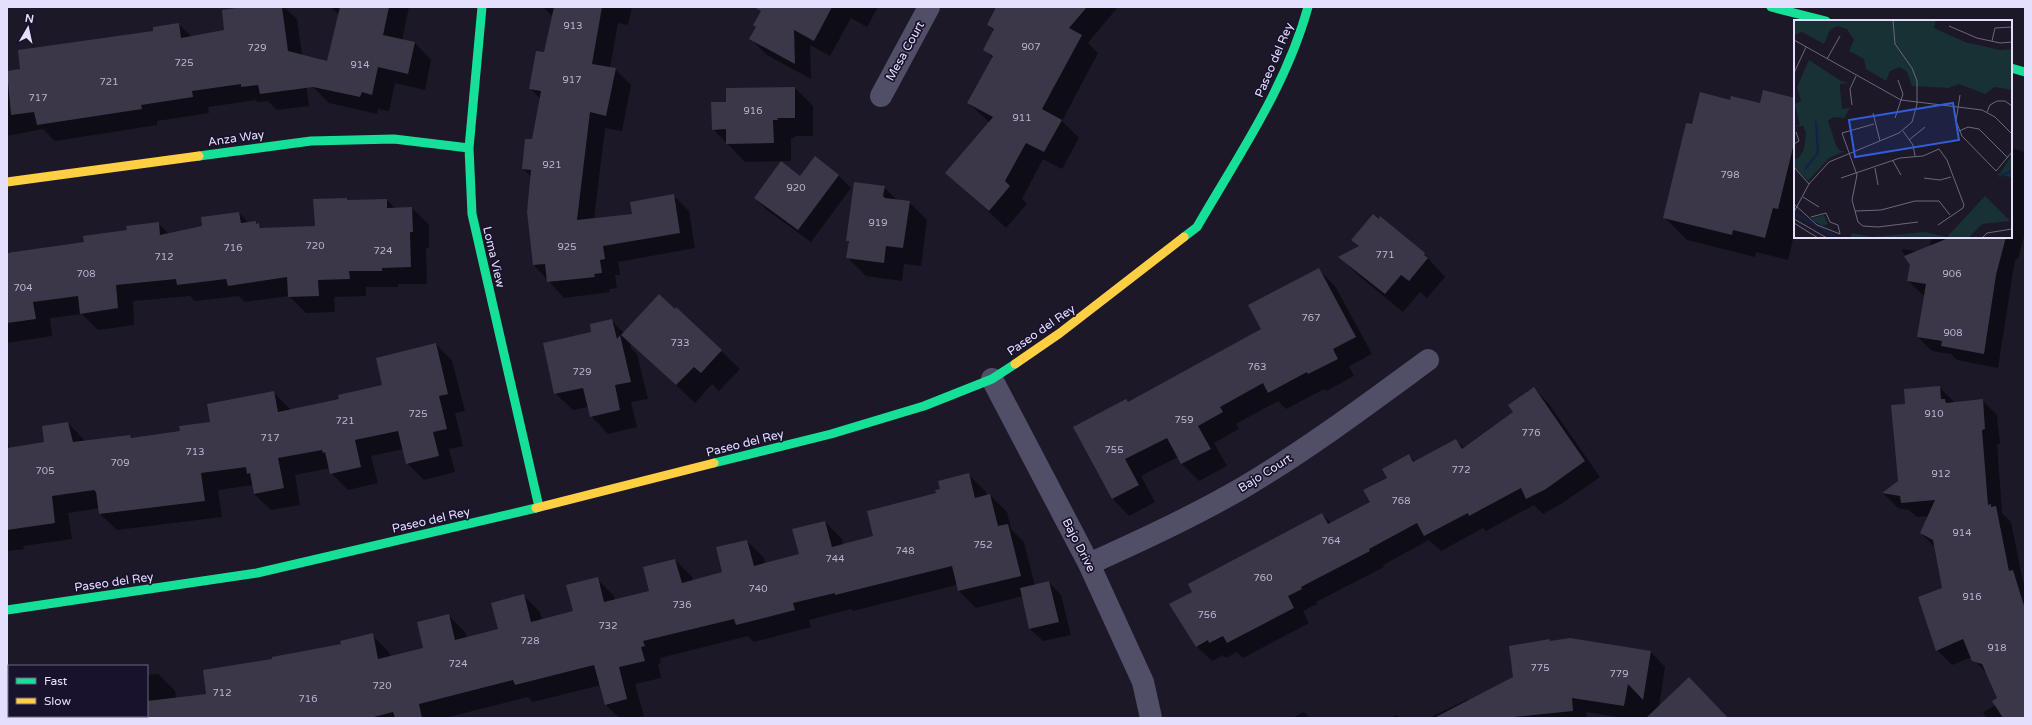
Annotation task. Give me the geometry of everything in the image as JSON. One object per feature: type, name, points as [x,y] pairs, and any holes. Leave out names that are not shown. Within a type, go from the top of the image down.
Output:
[{"type":"main road","name":"Loma View","points":[[482,7],[469,148],[472,214],[539,508]]},
{"type":"main road","name":"Paseo del Rey","points":[[7,610],[258,573],[539,508],[831,434],[924,406],[992,379],[1060,333],[1196,227],[1276,91],[1301,32],[1308,7]]},
{"type":"main road","points":[[1771,7],[1822,20]]},
{"type":"main road","points":[[2012,68],[2025,72]]},
{"type":"main road","name":"Anza Way","points":[[7,182],[311,141],[394,139],[469,148]]},
{"type":"street","name":"Mesa Court","points":[[881,96],[929,7]]},
{"type":"street","name":"Bajo Court","points":[[1090,564],[1175,524],[1244,487],[1309,445],[1428,360]]},
{"type":"street","name":"Bajo Drive","points":[[992,379],[1090,564],[1143,682],[1151,718]]},
{"type":"building","points":[[243,7],[282,7],[288,51],[327,61],[340,7],[389,7],[383,35],[415,42],[408,74],[378,67],[372,95],[362,92],[360,97],[313,87],[260,94],[258,85],[241,87],[241,84],[192,91],[193,97],[141,105],[142,109],[37,125],[34,112],[11,115],[7,71],[20,69],[18,50],[153,31],[153,27],[179,23],[181,38],[224,30],[222,10]]},
{"type":"building","points":[[554,7],[602,7],[592,64],[616,68],[606,116],[590,112],[577,220],[632,214],[630,202],[674,194],[680,233],[603,246],[605,259],[600,260],[602,273],[594,274],[595,277],[547,282],[545,264],[533,265],[527,212],[531,170],[522,169],[525,139],[532,139],[541,91],[529,89],[536,51],[544,52]]},
{"type":"building","points":[[754,7],[832,7],[814,41],[794,30],[795,64],[749,39],[756,27],[753,25],[761,11]]},
{"type":"building","points":[[996,7],[1087,7],[1069,28],[1082,35],[1042,109],[1062,120],[1044,152],[1026,143],[1005,181],[1010,186],[989,211],[945,173],[993,117],[967,103],[993,56],[983,50],[994,29],[987,25]]},
{"type":"building","points":[[795,87],[795,118],[777,118],[778,120],[773,120],[774,143],[726,144],[726,129],[712,130],[711,102],[726,102],[726,88]]},
{"type":"building","points":[[1763,90],[1794,98],[1794,143],[1778,209],[1773,208],[1765,238],[1733,230],[1732,235],[1663,218],[1686,123],[1692,124],[1700,92],[1730,100],[1731,96],[1760,103]]},
{"type":"building","points":[[815,156],[839,175],[798,230],[754,198],[781,161],[800,176]]},
{"type":"building","points":[[854,182],[885,186],[883,196],[885,198],[910,201],[903,248],[886,246],[884,263],[846,258],[849,241],[846,241]]},
{"type":"building","points":[[347,198],[347,200],[387,199],[387,208],[412,207],[413,232],[410,232],[411,267],[382,268],[382,271],[349,271],[350,279],[318,280],[319,296],[288,297],[287,277],[228,286],[226,279],[177,285],[176,279],[116,285],[118,308],[80,314],[78,296],[33,302],[36,319],[7,323],[7,253],[84,242],[83,236],[127,230],[126,226],[159,222],[160,235],[202,226],[201,217],[239,212],[241,223],[256,221],[256,224],[259,223],[260,228],[315,226],[313,199]]},
{"type":"building","points":[[1373,214],[1379,219],[1380,216],[1425,253],[1424,255],[1428,258],[1409,281],[1401,275],[1385,294],[1338,257],[1359,246],[1351,240]]},
{"type":"building","points":[[1949,238],[2006,238],[1996,275],[1984,354],[1941,346],[1942,341],[1917,337],[1926,284],[1907,281],[1910,265],[1904,256]]},
{"type":"building","points":[[1319,268],[1356,337],[1333,349],[1338,359],[1308,374],[1307,372],[1268,393],[1263,383],[1220,407],[1223,412],[1198,426],[1211,449],[1181,464],[1167,438],[1125,459],[1139,485],[1112,499],[1073,427],[1126,399],[1128,402],[1261,329],[1248,305]]},
{"type":"building","points":[[659,294],[675,309],[676,307],[722,350],[701,373],[694,367],[676,385],[621,335]]},
{"type":"building","points":[[612,319],[617,339],[620,335],[631,382],[615,385],[620,410],[590,417],[583,388],[554,394],[543,343],[591,332],[590,324]]},
{"type":"building","points":[[436,343],[448,394],[439,396],[447,429],[433,432],[439,456],[406,464],[398,431],[355,440],[361,467],[330,474],[325,452],[323,453],[322,450],[278,458],[284,488],[254,494],[250,473],[247,474],[246,467],[201,473],[205,501],[99,514],[96,492],[94,490],[52,496],[55,523],[7,530],[7,448],[44,442],[42,426],[68,422],[73,442],[130,435],[131,438],[180,431],[179,426],[210,422],[207,404],[274,391],[278,412],[339,399],[338,395],[382,385],[376,358]]},
{"type":"building","points":[[1940,386],[1941,399],[1945,399],[1946,403],[1983,399],[1985,429],[1982,430],[1988,505],[1991,504],[1991,507],[1996,506],[2009,571],[2013,570],[2025,609],[2025,718],[2003,718],[1992,701],[1997,698],[1982,664],[1972,661],[1963,639],[1936,651],[1918,597],[1942,588],[1933,540],[1920,533],[1935,500],[1901,503],[1900,496],[1882,493],[1898,481],[1891,405],[1905,404],[1904,389]]},
{"type":"building","points":[[1534,387],[1585,461],[1546,489],[1526,499],[1521,488],[1469,516],[1468,513],[1424,536],[1417,523],[1369,549],[1370,551],[1301,587],[1302,589],[1288,596],[1294,608],[1227,643],[1223,636],[1209,643],[1208,640],[1196,647],[1169,604],[1192,592],[1188,584],[1322,513],[1328,524],[1370,502],[1363,490],[1387,478],[1382,469],[1409,454],[1413,462],[1456,439],[1462,449],[1513,412],[1508,405]]},
{"type":"building","points":[[969,473],[975,498],[990,494],[998,526],[1008,524],[1021,576],[958,591],[952,566],[835,595],[835,593],[793,603],[795,610],[736,625],[734,619],[643,641],[645,646],[641,647],[645,661],[619,667],[627,699],[605,705],[594,665],[515,685],[513,680],[419,704],[422,718],[395,718],[393,712],[370,718],[128,718],[148,717],[148,701],[206,694],[203,670],[272,659],[272,657],[341,644],[340,641],[373,633],[378,659],[423,648],[417,622],[449,614],[455,640],[498,629],[491,603],[524,594],[531,622],[573,611],[566,585],[598,577],[604,602],[649,591],[643,567],[675,559],[682,583],[722,572],[716,547],[747,540],[754,566],[799,554],[792,529],[825,521],[832,547],[873,536],[867,511],[936,493],[935,490],[940,489],[938,481]]},
{"type":"building","points":[[1049,581],[1059,622],[1029,629],[1020,588]]},
{"type":"building","points":[[1570,638],[1651,651],[1643,700],[1628,684],[1624,706],[1572,698],[1573,711],[1503,718],[1434,718],[1513,677],[1509,646],[1550,639],[1550,641]]},
{"type":"building","points":[[1689,677],[1728,718],[1646,718]]},
{"type":"traffic: fast","points":[[482,7],[469,148],[472,214],[539,507]]},
{"type":"traffic: fast","points":[[1184,237],[1197,227],[1260,120],[1299,37],[1308,7]]},
{"type":"traffic: fast","points":[[1771,7],[1822,20]]},
{"type":"traffic: fast","points":[[2012,68],[2025,72]]},
{"type":"traffic: fast","points":[[199,156],[311,141],[394,139],[469,148]]},
{"type":"traffic: fast","points":[[714,463],[831,434],[924,406],[992,379],[1015,364]]},
{"type":"traffic: fast","points":[[7,610],[257,573],[536,508]]},
{"type":"traffic: slow","points":[[7,182],[199,156]]},
{"type":"traffic: slow","points":[[1015,364],[1060,333],[1184,237]]},
{"type":"traffic: slow","points":[[536,508],[714,463]]}]
